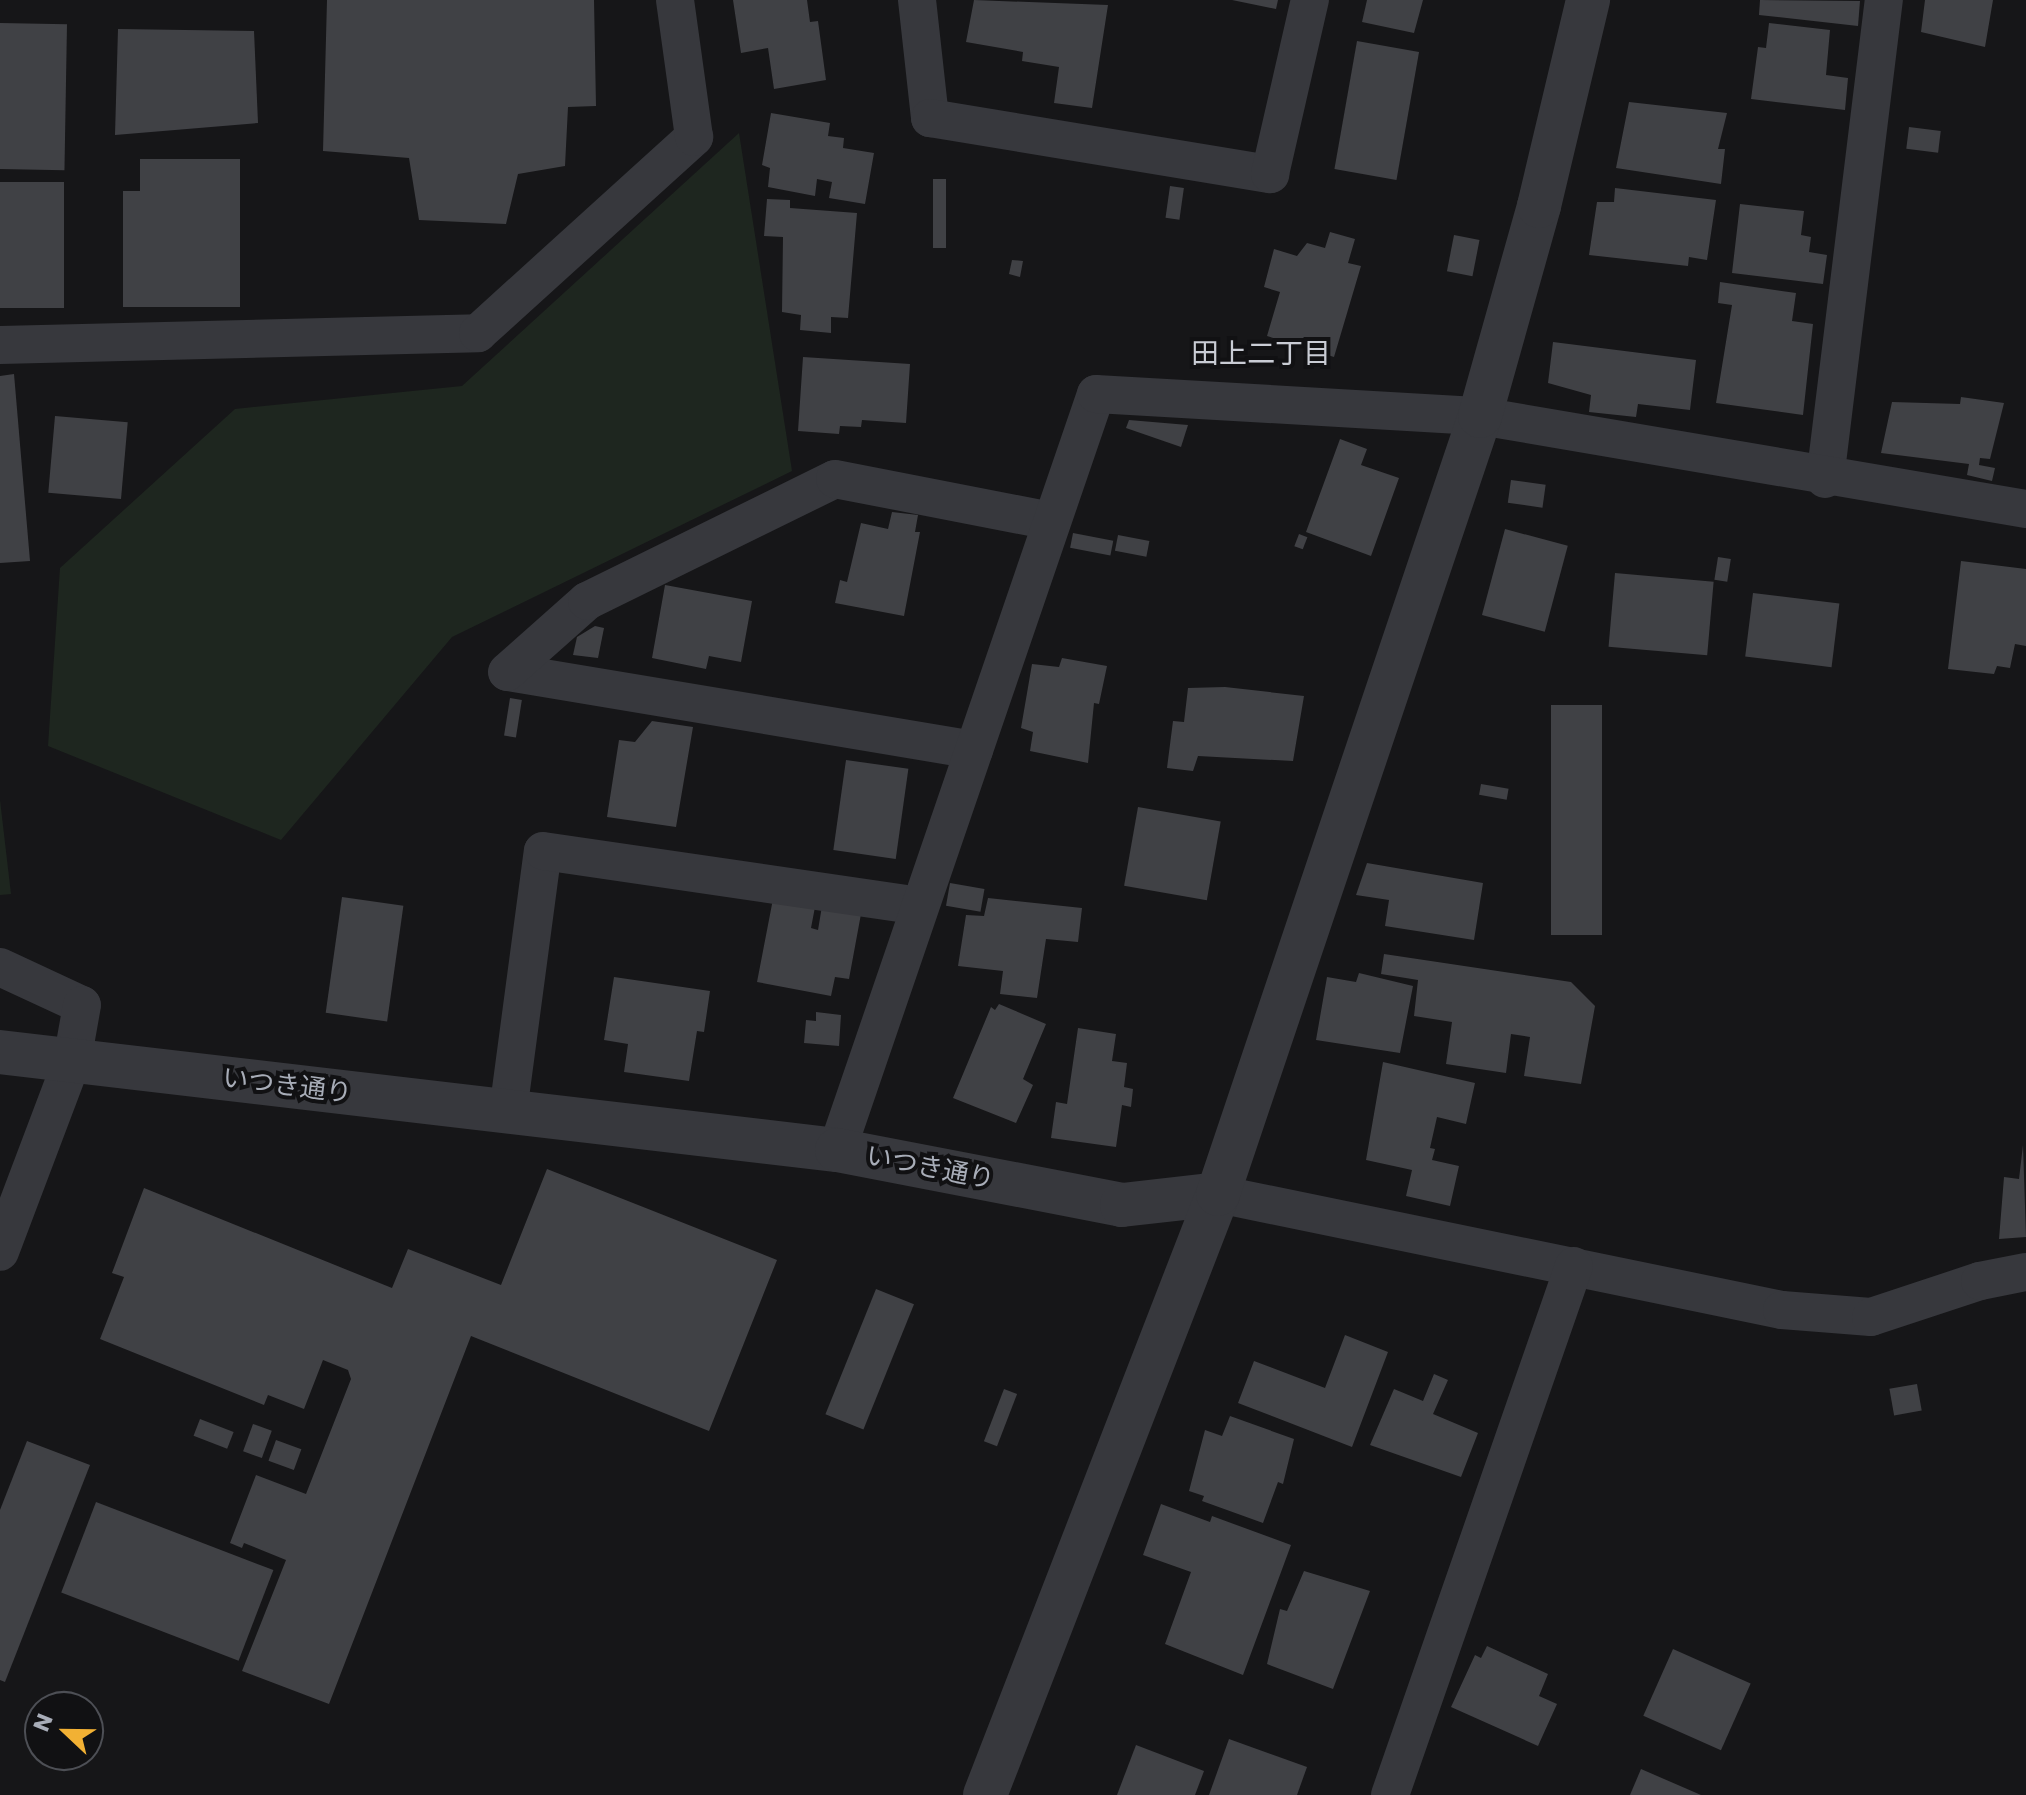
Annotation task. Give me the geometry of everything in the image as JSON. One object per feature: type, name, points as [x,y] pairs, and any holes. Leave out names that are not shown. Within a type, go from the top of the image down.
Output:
[{"type":"street","points":[[0,345],[478,333],[694,137],[675,0]]},
{"type":"street","points":[[917,0],[930,118],[1270,174],[1310,0]]},
{"type":"street","points":[[985,1795],[1218,1194],[1480,416],[1539,206],[1588,0]]},
{"type":"street","points":[[1825,479],[1884,0]]},
{"type":"street","points":[[837,1150],[1096,394],[1480,416],[1825,479],[2026,509]]},
{"type":"street","points":[[974,750],[507,672],[587,601],[835,479],[1052,521]]},
{"type":"street","points":[[508,1112],[543,851],[920,906]]},
{"type":"street","points":[[0,967],[82,1005],[72,1061],[0,1252]]},
{"type":"street","name":"いつき通り","points":[[0,1052],[837,1150],[1122,1205],[1218,1194]]},
{"type":"street","points":[[1218,1194],[1782,1310],[1871,1317],[1980,1281],[2026,1272]]},
{"type":"street","points":[[1390,1795],[1574,1266]]},
{"type":"shaded area","points":[[739,133],[792,471],[452,637],[281,840],[48,746],[60,568],[235,409],[462,386]]},
{"type":"shaded area","points":[[0,800],[11,894],[0,895]]},
{"type":"building","points":[[327,0],[594,0],[596,106],[568,107],[565,166],[518,174],[506,224],[419,220],[409,158],[323,151]]},
{"type":"building","points":[[733,0],[807,0],[810,22],[818,21],[826,80],[774,89],[768,48],[741,53]]},
{"type":"building","points":[[974,0],[1108,5],[1092,108],[1054,103],[1059,67],[1022,61],[1023,52],[966,42]]},
{"type":"building","points":[[1232,0],[1278,0],[1276,9]]},
{"type":"building","points":[[1367,0],[1423,0],[1414,33],[1362,22]]},
{"type":"building","points":[[1760,0],[1860,1],[1858,26],[1759,15]]},
{"type":"building","points":[[1925,0],[1993,0],[1985,47],[1921,32]]},
{"type":"building","points":[[0,23],[67,24],[64,170],[0,169]]},
{"type":"building","points":[[1769,23],[1830,30],[1826,75],[1848,78],[1845,110],[1751,99],[1758,47],[1766,48]]},
{"type":"building","points":[[118,29],[254,31],[258,123],[115,135]]},
{"type":"building","points":[[1357,41],[1419,52],[1396,180],[1334,169]]},
{"type":"building","points":[[1629,102],[1727,113],[1718,149],[1725,149],[1721,184],[1616,168]]},
{"type":"building","points":[[771,113],[830,123],[828,136],[844,138],[843,148],[874,153],[865,204],[829,198],[832,182],[817,179],[815,196],[768,187],[770,168],[762,165]]},
{"type":"building","points":[[1909,127],[1941,131],[1938,153],[1906,149]]},
{"type":"building","points":[[140,159],[240,159],[240,307],[123,307],[123,191],[140,191]]},
{"type":"building","points":[[933,179],[946,179],[946,248],[933,248]]},
{"type":"building","points":[[0,182],[64,182],[64,308],[0,308]]},
{"type":"building","points":[[1170,186],[1184,188],[1179,220],[1166,218]]},
{"type":"building","points":[[1615,188],[1716,200],[1707,260],[1689,257],[1688,266],[1589,255],[1597,202],[1614,202]]},
{"type":"building","points":[[767,199],[790,200],[790,208],[857,213],[848,318],[831,317],[831,333],[800,330],[801,315],[782,312],[783,237],[764,236]]},
{"type":"building","points":[[1740,204],[1804,211],[1801,235],[1811,237],[1809,252],[1827,255],[1823,284],[1732,273]]},
{"type":"building","points":[[1330,232],[1355,239],[1348,263],[1361,266],[1334,357],[1267,336],[1280,292],[1264,287],[1274,249],[1297,256],[1307,243],[1325,248]]},
{"type":"building","points":[[1454,235],[1480,240],[1472,276],[1447,271]]},
{"type":"building","points":[[1012,260],[1023,261],[1020,277],[1009,274]]},
{"type":"building","points":[[1720,282],[1796,293],[1792,321],[1813,324],[1803,415],[1716,403],[1732,305],[1718,303]]},
{"type":"building","points":[[1553,342],[1696,360],[1690,410],[1638,404],[1636,417],[1589,412],[1591,395],[1548,383]]},
{"type":"building","points":[[803,357],[910,364],[906,423],[862,420],[861,427],[840,426],[839,434],[798,431]]},
{"type":"building","points":[[14,374],[30,561],[0,563],[0,376]]},
{"type":"building","points":[[1961,397],[2004,403],[1990,459],[1980,458],[1979,465],[1995,468],[1992,481],[1967,475],[1969,464],[1881,453],[1892,402],[1960,404]]},
{"type":"building","points":[[55,416],[128,422],[121,499],[48,493]]},
{"type":"building","points":[[1129,420],[1188,425],[1181,447],[1126,428]]},
{"type":"building","points":[[1340,439],[1367,449],[1361,465],[1399,478],[1371,556],[1306,532]]},
{"type":"building","points":[[1511,480],[1546,485],[1542,508],[1508,503]]},
{"type":"building","points":[[892,512],[918,515],[915,532],[920,532],[904,616],[835,603],[840,580],[847,582],[861,523],[888,529]]},
{"type":"building","points":[[1505,529],[1568,546],[1545,632],[1482,615]]},
{"type":"building","points":[[1073,533],[1113,541],[1110,556],[1070,548]]},
{"type":"building","points":[[1299,534],[1307,537],[1303,549],[1294,546]]},
{"type":"building","points":[[1118,535],[1149,541],[1146,557],[1115,551]]},
{"type":"building","points":[[1718,557],[1731,559],[1727,582],[1714,580]]},
{"type":"building","points":[[1961,561],[2026,569],[2026,646],[2015,644],[2010,668],[1997,666],[1994,674],[1948,669]]},
{"type":"building","points":[[1615,573],[1714,582],[1707,655],[1609,647]]},
{"type":"building","points":[[665,585],[752,601],[741,662],[709,656],[706,669],[652,658]]},
{"type":"building","points":[[1753,593],[1839,604],[1832,667],[1745,657]]},
{"type":"building","points":[[595,626],[604,628],[598,658],[573,655],[577,637]]},
{"type":"building","points":[[1062,658],[1107,666],[1099,704],[1094,703],[1088,763],[1030,751],[1033,732],[1021,728],[1032,664],[1059,667]]},
{"type":"building","points":[[1225,687],[1304,696],[1293,761],[1198,756],[1193,771],[1167,768],[1173,721],[1184,722],[1188,688]]},
{"type":"building","points":[[510,698],[522,700],[516,737],[504,736]]},
{"type":"building","points":[[1551,705],[1602,705],[1602,935],[1551,935]]},
{"type":"building","points":[[652,721],[693,727],[676,827],[607,817],[619,740],[635,742]]},
{"type":"building","points":[[846,760],[908,769],[896,859],[833,850]]},
{"type":"building","points":[[1481,784],[1509,789],[1507,800],[1479,795]]},
{"type":"building","points":[[1138,807],[1221,822],[1207,900],[1124,886]]},
{"type":"building","points":[[1367,863],[1483,883],[1474,940],[1385,926],[1389,900],[1356,895]]},
{"type":"building","points":[[950,883],[984,889],[980,912],[946,906]]},
{"type":"building","points":[[342,897],[403,906],[387,1021],[326,1013]]},
{"type":"building","points":[[988,898],[1082,908],[1078,942],[1046,939],[1037,998],[1000,994],[1003,971],[958,966],[966,915],[984,916]]},
{"type":"building","points":[[773,899],[815,907],[811,928],[818,930],[822,906],[861,914],[849,979],[835,977],[831,996],[757,982]]},
{"type":"building","points":[[1384,954],[1571,982],[1595,1006],[1581,1084],[1524,1076],[1530,1037],[1511,1034],[1506,1073],[1446,1064],[1452,1022],[1414,1016],[1418,980],[1381,974]]},
{"type":"building","points":[[1359,973],[1413,986],[1400,1053],[1316,1040],[1327,977],[1356,982]]},
{"type":"building","points":[[614,977],[710,991],[704,1032],[697,1031],[689,1081],[624,1072],[628,1044],[604,1040]]},
{"type":"building","points":[[999,1004],[1046,1024],[1023,1079],[1033,1085],[1016,1123],[953,1098],[991,1007],[995,1010]]},
{"type":"building","points":[[816,1012],[841,1015],[839,1046],[804,1043],[806,1020],[816,1021]]},
{"type":"building","points":[[1078,1028],[1116,1034],[1112,1061],[1127,1063],[1124,1087],[1133,1089],[1131,1107],[1122,1105],[1116,1147],[1051,1138],[1056,1102],[1067,1104]]},
{"type":"building","points":[[1383,1062],[1475,1083],[1466,1124],[1437,1117],[1430,1148],[1435,1149],[1432,1160],[1459,1166],[1450,1206],[1406,1196],[1412,1170],[1366,1160]]},
{"type":"building","points":[[2023,1145],[2026,1237],[1999,1239],[2004,1177],[2019,1179]]},
{"type":"building","points":[[547,1169],[777,1260],[709,1431],[471,1336],[329,1704],[242,1671],[286,1560],[244,1543],[242,1548],[230,1543],[256,1475],[306,1494],[351,1379],[348,1370],[323,1360],[304,1409],[268,1395],[264,1405],[100,1339],[124,1277],[112,1273],[144,1188],[392,1288],[408,1249],[501,1285]]},
{"type":"building","points":[[876,1289],[914,1304],[863,1430],[825,1414]]},
{"type":"building","points":[[1345,1335],[1388,1352],[1352,1447],[1238,1403],[1254,1361],[1325,1388]]},
{"type":"building","points":[[1434,1374],[1448,1380],[1433,1414],[1478,1433],[1461,1477],[1370,1445],[1394,1389],[1423,1401]]},
{"type":"building","points":[[1917,1384],[1922,1411],[1894,1415],[1889,1389]]},
{"type":"building","points":[[1004,1389],[1017,1394],[997,1446],[984,1441]]},
{"type":"building","points":[[1230,1416],[1294,1439],[1283,1484],[1278,1482],[1263,1523],[1202,1501],[1204,1496],[1189,1491],[1205,1430],[1222,1436]]},
{"type":"building","points":[[200,1419],[234,1432],[227,1449],[194,1436]]},
{"type":"building","points":[[253,1424],[272,1431],[262,1458],[243,1451]]},
{"type":"building","points":[[276,1440],[301,1449],[294,1470],[268,1461]]},
{"type":"building","points":[[27,1441],[90,1465],[5,1682],[0,1680],[0,1510]]},
{"type":"building","points":[[96,1502],[273,1570],[239,1661],[61,1593]]},
{"type":"building","points":[[1161,1504],[1210,1522],[1212,1516],[1291,1545],[1243,1675],[1165,1644],[1191,1572],[1143,1555]]},
{"type":"building","points":[[1304,1571],[1370,1591],[1333,1689],[1267,1664],[1280,1609],[1287,1611]]},
{"type":"building","points":[[1487,1646],[1548,1674],[1539,1696],[1557,1704],[1538,1746],[1451,1707],[1475,1655],[1481,1658]]},
{"type":"building","points":[[1673,1649],[1751,1684],[1721,1750],[1643,1716]]},
{"type":"building","points":[[1229,1739],[1307,1767],[1297,1795],[1209,1795]]},
{"type":"building","points":[[1136,1745],[1204,1771],[1195,1795],[1117,1795]]},
{"type":"building","points":[[1641,1769],[1701,1795],[1630,1795]]},
{"type":"district","name":"田上二丁目","points":[[1261,354]]}]
